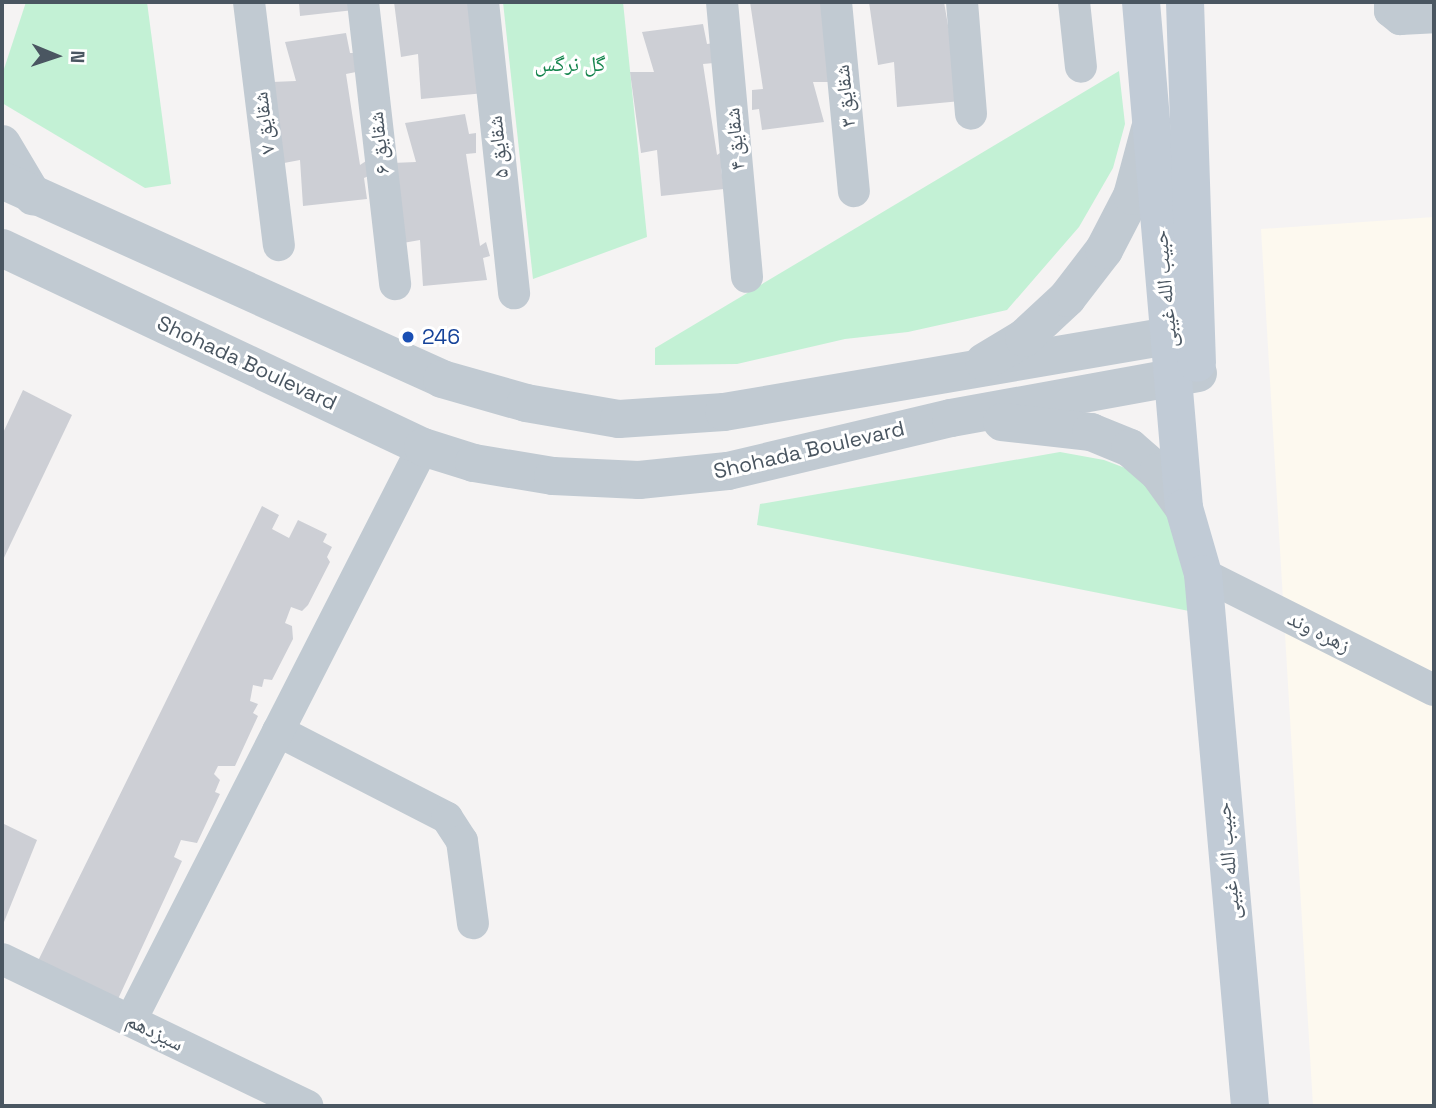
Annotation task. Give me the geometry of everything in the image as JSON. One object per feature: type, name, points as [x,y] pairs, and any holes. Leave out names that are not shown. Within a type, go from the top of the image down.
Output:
[{"type":"main road","name":"حبیب الله غیبی","points":[[1141,2],[1152,124],[1182,334],[1185,375],[1184,508],[1203,574],[1250,1106]]},
{"type":"main road","name":"حبیب الله غیبی","points":[[1182,334],[1185,2]]},
{"type":"main road","name":"حبیب الله غیبی","points":[[1185,375],[1210,512],[1203,574]]},
{"type":"street","name":"شقایق ۷","points":[[249,2],[278,245]]},
{"type":"street","name":"شقایق ۶","points":[[363,2],[395,284]]},
{"type":"street","name":"شقایق ۵","points":[[483,2],[514,293]]},
{"type":"street","name":"شقایق ۴","points":[[722,2],[747,277]]},
{"type":"street","name":"شقایق ۳","points":[[836,2],[854,191]]},
{"type":"street","points":[[961,2],[971,114]]},
{"type":"street","points":[[1074,2],[1081,66]]},
{"type":"street","points":[[1392,9],[1434,17]]},
{"type":"street","points":[[967,372],[1024,338],[1067,298],[1104,250],[1132,196],[1152,124]]},
{"type":"street","points":[[2,144],[18,188],[5,249]]},
{"type":"street","points":[[18,188],[442,379],[526,403],[619,419],[724,412],[1182,334]]},
{"type":"street","name":"Shohada Boulevard","points":[[5,249],[423,447],[474,463],[552,476],[639,480],[728,471],[951,418],[1185,375]]},
{"type":"street","points":[[951,418],[1091,432],[1130,448],[1158,472],[1184,508]]},
{"type":"street","points":[[131,1020],[423,447]]},
{"type":"street","name":"زهره وند","points":[[1203,574],[1434,690]]},
{"type":"street","points":[[278,731],[447,818],[462,841],[473,923]]},
{"type":"street","name":"سیزدهم","points":[[2,959],[308,1106]]},
{"type":"shaded area","points":[[1434,217],[1434,1106],[1313,1106],[1261,229]]},
{"type":"green space","points":[[26,2],[147,2],[171,184],[145,188],[2,103],[2,75]]},
{"type":"green space","name":"گل نرگس","points":[[503,2],[623,2],[647,237],[533,279]]},
{"type":"green space","points":[[1119,71],[1125,124],[1113,168],[1079,227],[1007,310],[908,332],[845,339],[737,364],[655,365],[655,348]]},
{"type":"green space","points":[[1060,452],[1104,460],[1141,474],[1175,513],[1194,612],[757,525],[760,504]]},
{"type":"building","points":[[299,2],[362,2],[363,9],[300,16]]},
{"type":"building","points":[[394,2],[469,2],[485,93],[421,99],[418,54],[401,57]]},
{"type":"building","points":[[750,2],[821,2],[837,82],[813,82],[824,122],[762,130],[759,109],[752,110],[752,90],[763,89]]},
{"type":"building","points":[[869,2],[944,2],[961,101],[897,107],[894,62],[878,65]]},
{"type":"building","points":[[703,24],[707,44],[714,43],[714,63],[703,64],[717,155],[723,151],[728,166],[721,168],[724,189],[661,196],[657,150],[641,153],[630,72],[654,72],[642,32]]},
{"type":"building","points":[[346,33],[350,53],[356,53],[356,72],[346,74],[360,165],[366,161],[371,175],[364,178],[367,199],[303,206],[300,160],[284,163],[272,82],[296,81],[285,42]]},
{"type":"building","points":[[465,114],[469,134],[476,133],[476,153],[466,154],[480,246],[486,242],[490,256],[483,258],[487,280],[423,286],[420,240],[403,243],[392,163],[416,162],[405,123]]},
{"type":"building","points":[[23,390],[72,415],[2,562],[2,435]]},
{"type":"building","points":[[262,506],[279,515],[272,529],[289,538],[298,520],[327,534],[323,542],[332,547],[327,557],[330,562],[308,605],[302,611],[291,607],[285,623],[292,626],[293,639],[272,680],[264,679],[262,687],[253,685],[250,701],[258,704],[253,713],[258,716],[235,766],[218,766],[214,774],[220,780],[215,792],[220,794],[197,843],[181,840],[174,857],[182,861],[112,1012],[35,967]]},
{"type":"building","points":[[2,823],[37,840],[2,927]]},
{"type":"place","name":"246","points":[[408,337]]}]
